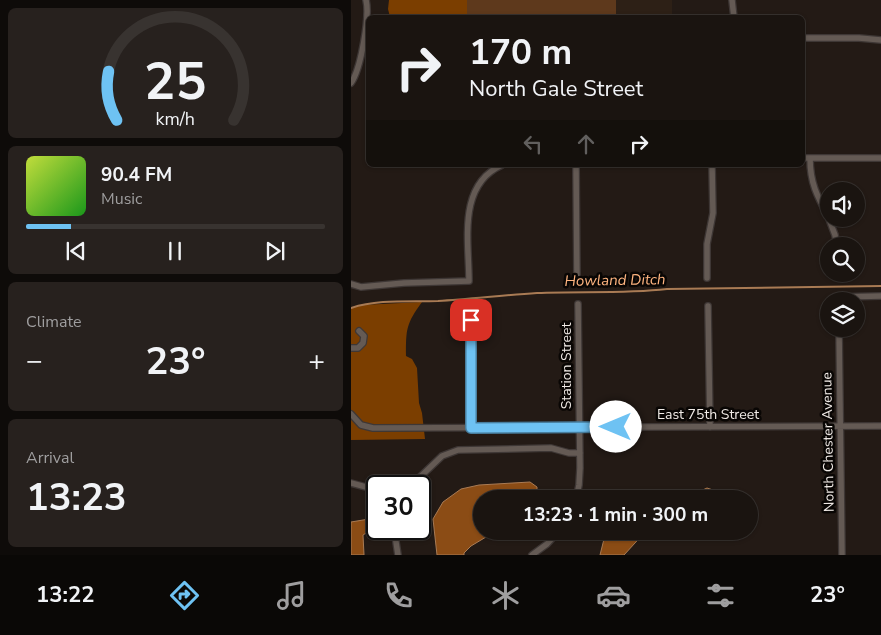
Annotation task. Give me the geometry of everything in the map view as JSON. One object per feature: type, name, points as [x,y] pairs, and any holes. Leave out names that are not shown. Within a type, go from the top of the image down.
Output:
[{"type":"street","points":[[366,0],[367,15]]},
{"type":"street","points":[[731,0],[734,15]]},
{"type":"street","points":[[351,82],[358,68],[366,20]]},
{"type":"street","points":[[805,38],[881,40]]},
{"type":"street","points":[[805,158],[881,158]]},
{"type":"street","points":[[810,158],[813,186],[820,204]]},
{"type":"street","points":[[351,284],[361,288],[404,283],[469,281],[469,208],[475,189],[484,177],[498,167]]},
{"type":"street","points":[[576,167],[577,281]]},
{"type":"street","points":[[707,278],[707,244],[713,213],[712,167]]},
{"type":"street","points":[[865,297],[881,296]]},
{"type":"street","name":"Station Street","points":[[577,490],[580,452],[578,304]]},
{"type":"street","points":[[708,306],[710,427]]},
{"type":"street","points":[[471,320],[471,428]]},
{"type":"street","points":[[351,348],[358,348],[363,343],[363,336],[359,331]]},
{"type":"street","name":"North Chester Avenue","points":[[839,337],[842,555]]},
{"type":"street","name":"East 75th Street","points":[[351,414],[357,422],[373,428],[881,426]]},
{"type":"street","points":[[422,475],[443,456],[458,450],[551,448],[569,453],[580,452]]},
{"type":"street","points":[[351,483],[366,487]]},
{"type":"street","points":[[396,540],[399,555]]},
{"type":"street","points":[[532,555],[551,540]]},
{"type":"shaded area","points":[[389,0],[467,0],[467,15],[390,15]]},
{"type":"shaded area","points":[[467,0],[672,0],[672,15],[467,15]]},
{"type":"shaded area","points":[[467,0],[616,0],[616,15],[467,15]]},
{"type":"shaded area","points":[[422,302],[408,327],[406,356],[412,359],[417,368],[419,403],[425,439],[351,440],[351,308],[361,305]]},
{"type":"shaded area","points":[[530,482],[537,487],[537,490],[473,490],[473,540],[481,540],[471,546],[464,555],[437,555],[433,519],[443,502],[461,489],[479,485]]},
{"type":"shaded area","points":[[366,520],[366,533],[363,535],[364,555],[351,555],[351,522]]},
{"type":"shaded area","points":[[604,540],[638,540],[624,555],[600,555]]},
{"type":"waterway","name":"Howland Ditch","points":[[351,308],[383,302],[438,301],[537,293],[881,286]]},
{"type":"route","points":[[471,320],[471,428],[616,427]]}]
